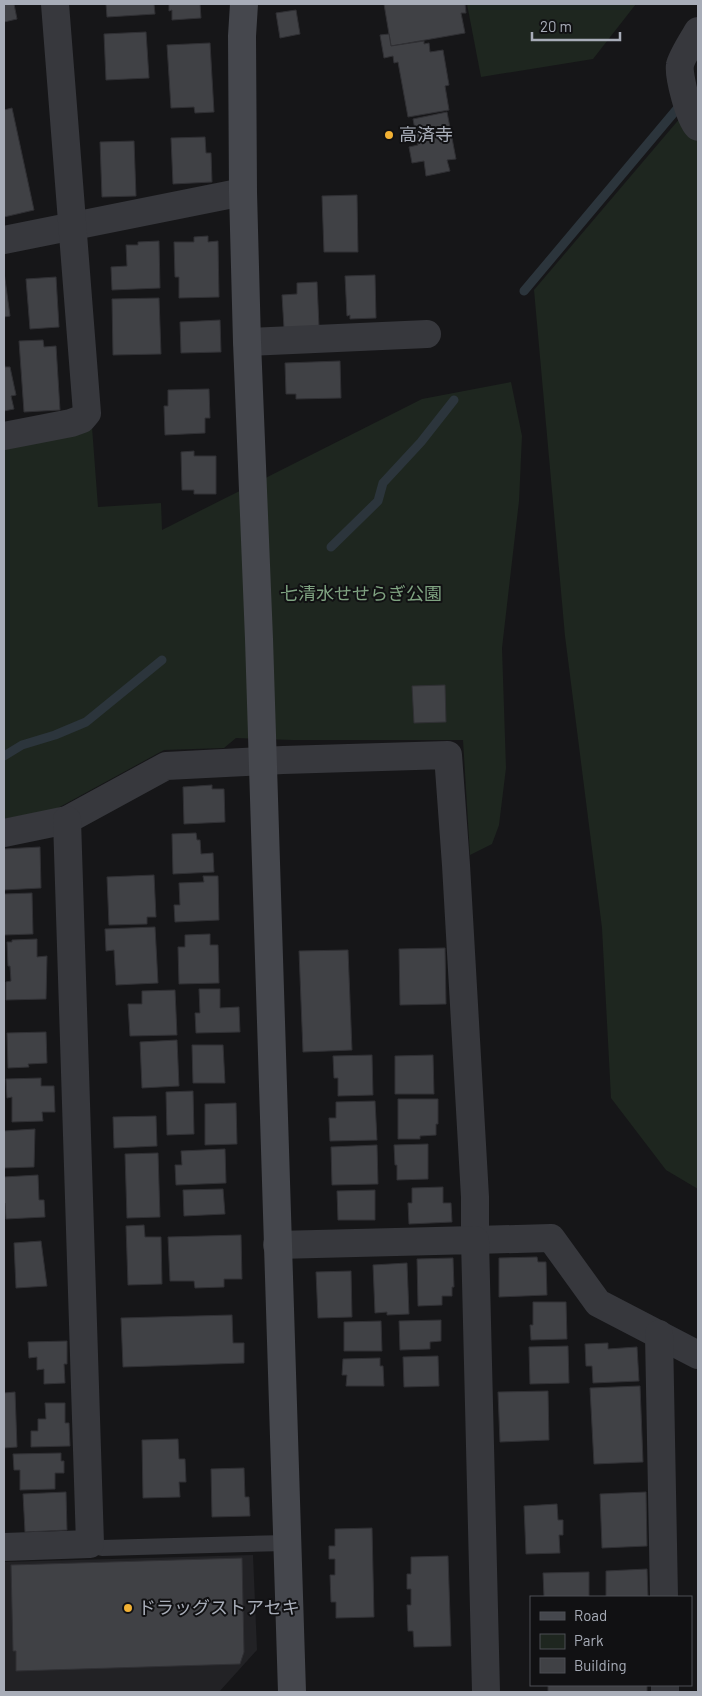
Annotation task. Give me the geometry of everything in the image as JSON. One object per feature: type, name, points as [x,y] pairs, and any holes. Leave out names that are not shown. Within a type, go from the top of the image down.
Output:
[{"type":"street","points":[[4,436],[71,423],[82,419],[87,413],[55,4]]},
{"type":"street","points":[[244,4],[242,36],[242,192],[292,1692]]},
{"type":"street","points":[[698,31],[680,65],[686,102],[694,125],[698,127]]},
{"type":"street","points":[[4,240],[242,192]]},
{"type":"street","points":[[247,342],[427,334]]},
{"type":"street","points":[[4,833],[67,820],[166,766],[448,755],[474,1178],[486,1692]]},
{"type":"street","points":[[4,1547],[90,1544],[67,820]]},
{"type":"street","points":[[277,1245],[551,1238],[598,1303],[698,1355]]},
{"type":"street","points":[[659,1334],[664,1596]]},
{"type":"lane","points":[[90,1544],[102,1548],[286,1543]]},
{"type":"shaded area","name":"ドラッグストアセキ","points":[[253,1555],[257,1650],[219,1692],[4,1692],[4,1562]]},
{"type":"green space","points":[[467,4],[636,4],[593,59],[481,77]]},
{"type":"green space","points":[[698,97],[698,1189],[666,1170],[611,1098],[602,928],[565,636],[534,290]]},
{"type":"green space","name":"七清水せせらぎ公園","points":[[511,382],[522,436],[519,501],[502,648],[506,768],[499,825],[492,844],[470,855],[463,740],[236,738],[224,748],[164,750],[56,809],[4,819],[4,445],[92,427],[98,507],[161,503],[162,530],[422,399]]},
{"type":"building","points":[[4,4],[14,4],[17,19],[4,22]]},
{"type":"building","points":[[106,4],[154,4],[155,14],[107,17]]},
{"type":"building","points":[[169,4],[200,4],[201,18],[172,20],[172,10],[169,11]]},
{"type":"building","points":[[384,4],[465,4],[466,13],[461,13],[465,33],[391,46]]},
{"type":"building","points":[[296,10],[300,34],[280,38],[276,13]]},
{"type":"building","points":[[146,32],[149,78],[106,80],[104,34]]},
{"type":"building","points":[[389,34],[391,46],[424,41],[424,44],[429,43],[430,52],[443,50],[449,85],[445,86],[449,110],[408,117],[398,62],[394,63],[393,56],[384,58],[380,35]]},
{"type":"building","points":[[210,43],[214,112],[195,113],[194,107],[171,108],[167,45]]},
{"type":"building","points":[[12,108],[34,210],[4,217],[4,110]]},
{"type":"building","points":[[447,112],[456,159],[447,160],[450,171],[426,176],[424,161],[412,163],[409,147],[418,145],[413,119]]},
{"type":"building","points":[[205,137],[206,153],[211,153],[212,182],[173,184],[171,138]]},
{"type":"building","points":[[134,141],[136,196],[102,197],[100,142]]},
{"type":"building","points":[[357,195],[358,252],[324,252],[322,196]]},
{"type":"building","points":[[208,236],[208,242],[218,241],[219,297],[179,298],[179,277],[175,277],[174,242],[194,242],[194,237]]},
{"type":"building","points":[[159,241],[160,288],[112,290],[111,267],[127,266],[126,245],[138,245],[138,242]]},
{"type":"building","points":[[4,272],[10,316],[4,317]]},
{"type":"building","points":[[375,275],[376,318],[350,319],[350,315],[347,316],[345,276]]},
{"type":"building","points":[[56,277],[59,327],[30,329],[26,279]]},
{"type":"building","points":[[317,282],[319,327],[284,328],[282,295],[297,294],[297,283]]},
{"type":"building","points":[[159,298],[161,354],[113,355],[112,299]]},
{"type":"building","points":[[220,320],[221,352],[181,353],[180,322]]},
{"type":"building","points":[[43,340],[44,347],[56,346],[60,410],[24,412],[19,341]]},
{"type":"building","points":[[4,361],[5,367],[10,367],[16,395],[11,396],[14,409],[4,411]]},
{"type":"building","points":[[340,361],[341,398],[296,399],[296,394],[286,394],[285,363]]},
{"type":"building","points":[[209,389],[210,418],[205,418],[205,433],[165,435],[164,406],[168,406],[168,390]]},
{"type":"building","points":[[194,451],[194,456],[216,456],[216,494],[194,494],[194,490],[182,490],[181,452]]},
{"type":"building","points":[[445,685],[446,722],[414,723],[412,686]]},
{"type":"building","points":[[212,785],[212,789],[224,789],[225,822],[184,824],[183,787]]},
{"type":"building","points":[[196,833],[197,840],[200,840],[201,854],[213,853],[214,872],[173,874],[172,834]]},
{"type":"building","points":[[40,847],[41,888],[4,890],[4,849]]},
{"type":"building","points":[[154,875],[156,917],[147,917],[147,924],[109,925],[107,877]]},
{"type":"building","points":[[203,876],[218,876],[219,920],[175,922],[174,905],[180,905],[179,883],[204,882]]},
{"type":"building","points":[[32,893],[33,934],[4,935],[4,894]]},
{"type":"building","points":[[155,927],[158,983],[116,985],[114,950],[106,951],[105,929]]},
{"type":"building","points":[[210,934],[210,945],[218,945],[219,983],[179,984],[178,947],[185,947],[185,935]]},
{"type":"building","points":[[37,939],[37,957],[47,956],[46,999],[6,1000],[6,982],[11,981],[7,942]]},
{"type":"building","points":[[445,948],[446,1004],[400,1005],[399,949]]},
{"type":"building","points":[[348,950],[352,1050],[303,1052],[299,951]]},
{"type":"building","points":[[199,989],[220,989],[220,1008],[239,1007],[240,1032],[196,1033],[195,1013],[200,1013]]},
{"type":"building","points":[[175,990],[177,1035],[130,1036],[128,1004],[142,1004],[142,991]]},
{"type":"building","points":[[46,1032],[47,1063],[28,1064],[29,1067],[8,1068],[7,1033]]},
{"type":"building","points":[[177,1040],[179,1086],[142,1088],[140,1042]]},
{"type":"building","points":[[192,1045],[223,1045],[225,1083],[193,1083]]},
{"type":"building","points":[[372,1055],[373,1095],[338,1096],[338,1078],[334,1078],[333,1056]]},
{"type":"building","points":[[433,1055],[434,1094],[395,1094],[395,1056]]},
{"type":"building","points":[[41,1078],[41,1086],[54,1086],[55,1112],[42,1112],[43,1121],[12,1122],[12,1097],[7,1098],[6,1079]]},
{"type":"building","points":[[193,1091],[194,1134],[167,1135],[166,1092]]},
{"type":"building","points":[[398,1099],[438,1099],[436,1135],[420,1136],[420,1139],[398,1139]]},
{"type":"building","points":[[375,1101],[377,1140],[330,1141],[329,1118],[336,1118],[336,1102]]},
{"type":"building","points":[[236,1103],[237,1144],[205,1145],[205,1104]]},
{"type":"building","points":[[156,1116],[157,1146],[114,1148],[113,1117]]},
{"type":"building","points":[[35,1129],[34,1167],[4,1168],[4,1131]]},
{"type":"building","points":[[428,1144],[428,1179],[397,1180],[394,1145]]},
{"type":"building","points":[[377,1145],[378,1184],[332,1185],[331,1147]]},
{"type":"building","points":[[225,1149],[226,1183],[176,1185],[175,1165],[182,1165],[181,1151]]},
{"type":"building","points":[[158,1153],[160,1217],[127,1218],[125,1154]]},
{"type":"building","points":[[38,1175],[39,1200],[44,1200],[45,1217],[6,1219],[4,1177]]},
{"type":"building","points":[[443,1187],[443,1203],[451,1203],[452,1222],[409,1224],[408,1203],[412,1203],[412,1188]]},
{"type":"building","points":[[223,1189],[225,1214],[184,1216],[183,1190]]},
{"type":"building","points":[[375,1190],[375,1220],[338,1220],[337,1191]]},
{"type":"building","points":[[144,1225],[145,1237],[161,1237],[162,1284],[128,1285],[126,1226]]},
{"type":"building","points":[[241,1235],[242,1279],[224,1279],[224,1287],[195,1288],[194,1281],[170,1281],[168,1237]]},
{"type":"building","points":[[41,1241],[47,1286],[16,1288],[14,1243]]},
{"type":"building","points":[[537,1257],[538,1262],[546,1262],[547,1295],[499,1297],[499,1258]]},
{"type":"building","points":[[453,1258],[454,1287],[452,1287],[452,1296],[442,1296],[442,1305],[418,1306],[417,1259]]},
{"type":"building","points":[[407,1263],[409,1314],[387,1315],[387,1312],[375,1313],[373,1265]]},
{"type":"building","points":[[351,1271],[352,1317],[318,1318],[316,1272]]},
{"type":"building","points":[[533,1302],[566,1302],[567,1339],[531,1340],[530,1325],[533,1325]]},
{"type":"building","points":[[232,1315],[233,1343],[244,1343],[244,1363],[123,1367],[121,1318]]},
{"type":"building","points":[[441,1320],[441,1341],[430,1342],[430,1349],[400,1350],[399,1321]]},
{"type":"building","points":[[381,1321],[382,1351],[344,1351],[344,1322]]},
{"type":"building","points":[[67,1341],[67,1364],[64,1364],[65,1383],[44,1384],[44,1369],[37,1370],[37,1357],[29,1358],[28,1342]]},
{"type":"building","points":[[608,1343],[608,1349],[637,1347],[639,1381],[593,1383],[592,1366],[586,1366],[585,1344]]},
{"type":"building","points":[[568,1346],[569,1383],[530,1384],[529,1347]]},
{"type":"building","points":[[438,1356],[439,1386],[404,1387],[403,1357]]},
{"type":"building","points":[[380,1358],[380,1366],[383,1366],[384,1386],[346,1386],[347,1375],[342,1375],[343,1359]]},
{"type":"building","points":[[640,1386],[643,1462],[594,1464],[590,1388]]},
{"type":"building","points":[[548,1391],[549,1440],[500,1442],[498,1392]]},
{"type":"building","points":[[15,1392],[17,1447],[4,1448],[4,1393]]},
{"type":"building","points":[[45,1403],[65,1403],[65,1423],[69,1423],[70,1446],[31,1447],[31,1431],[38,1431],[38,1419],[46,1419]]},
{"type":"building","points":[[178,1439],[179,1459],[185,1459],[186,1482],[179,1482],[180,1497],[143,1498],[142,1440]]},
{"type":"building","points":[[61,1453],[61,1461],[64,1461],[64,1473],[55,1473],[55,1489],[20,1490],[20,1470],[14,1470],[13,1454]]},
{"type":"building","points":[[244,1468],[245,1497],[249,1497],[250,1516],[212,1517],[211,1469]]},
{"type":"building","points":[[66,1492],[67,1530],[25,1532],[23,1494]]},
{"type":"building","points":[[646,1492],[647,1546],[602,1548],[600,1494]]},
{"type":"building","points":[[557,1504],[558,1520],[563,1520],[563,1535],[559,1535],[560,1553],[526,1554],[524,1506]]},
{"type":"building","points":[[372,1528],[374,1617],[336,1618],[336,1602],[331,1602],[330,1575],[335,1575],[335,1559],[329,1559],[329,1546],[335,1546],[335,1529]]},
{"type":"building","points":[[448,1556],[451,1646],[414,1647],[413,1631],[408,1631],[407,1605],[411,1605],[411,1589],[407,1589],[407,1574],[411,1574],[411,1557]]},
{"type":"building","name":"ドラッグストアセキ","points":[[242,1558],[244,1652],[240,1664],[16,1671],[16,1651],[13,1651],[11,1565]]},
{"type":"building","points":[[647,1569],[648,1596],[606,1596],[606,1571]]},
{"type":"building","points":[[589,1572],[589,1596],[544,1596],[543,1573]]},
{"type":"building","points":[[548,1686],[647,1686],[647,1692],[548,1692]]},
{"type":"waterway","points":[[524,291],[682,103]]},
{"type":"waterway","points":[[331,547],[378,501],[383,483],[421,442],[454,400]]},
{"type":"waterway","points":[[4,756],[22,745],[55,735],[86,722],[162,660]]},
{"type":"place","name":"高済寺","points":[[389,135]]},
{"type":"place","name":"ドラッグストアセキ","points":[[128,1608]]}]
